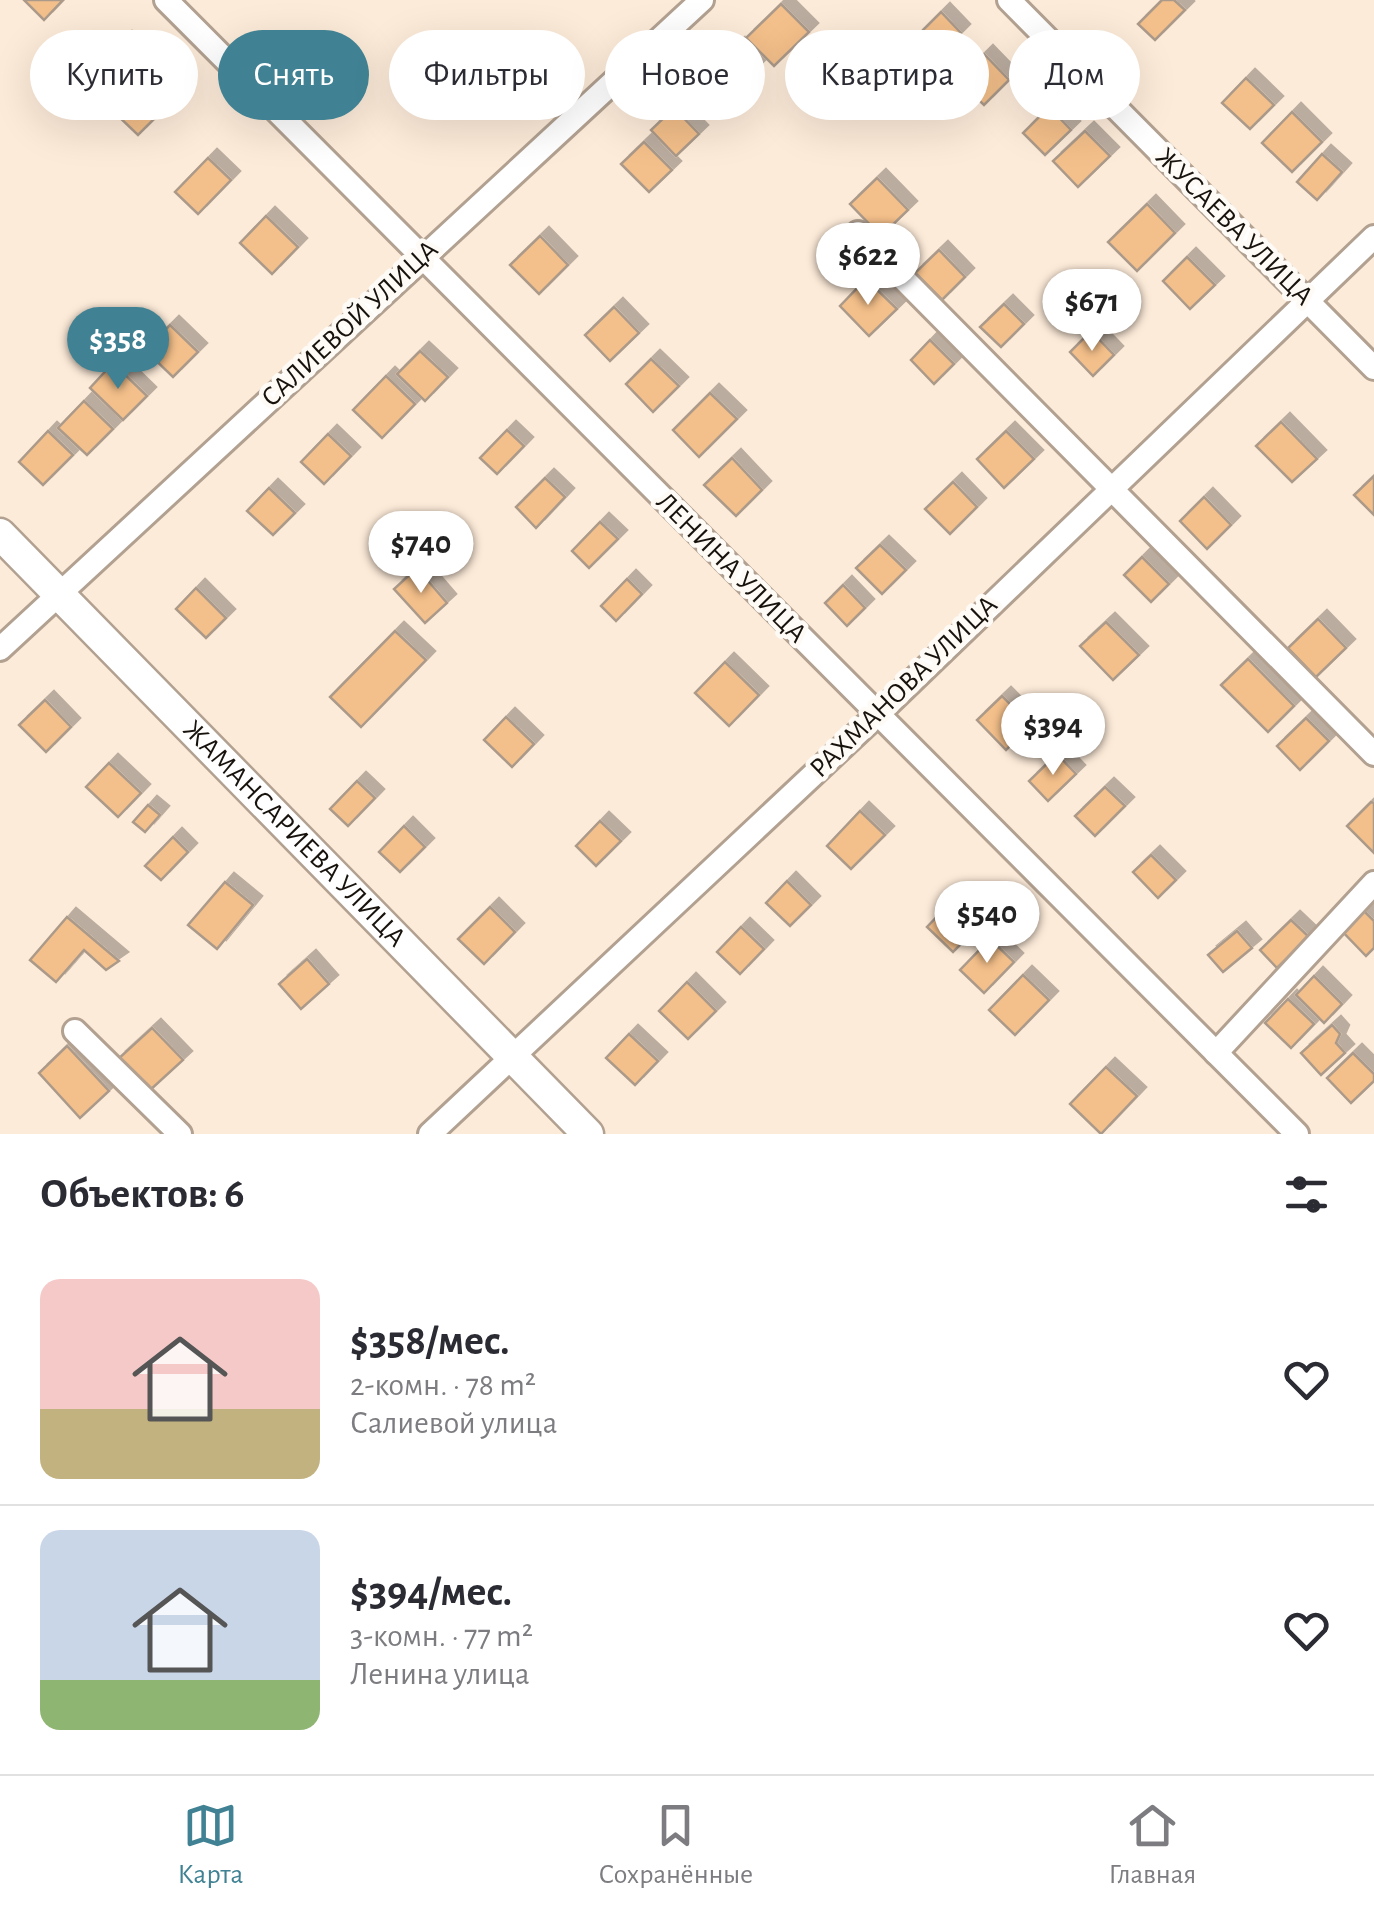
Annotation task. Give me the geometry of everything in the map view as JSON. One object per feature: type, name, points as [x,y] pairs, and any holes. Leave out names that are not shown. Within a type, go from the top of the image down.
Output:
[{"type":"street","name":"ЛЕНИНА УЛИЦА","points":[[166,0],[1297,1134]]},
{"type":"street","name":"САЛИЕВОЙ УЛИЦА","points":[[0,649],[702,0]]},
{"type":"street","name":"ЖУСАЕВА УЛИЦА","points":[[1009,0],[1374,368]]},
{"type":"street","points":[[858,233],[1374,754]]},
{"type":"street","name":"РАХМАНОВА УЛИЦА","points":[[430,1134],[510,1054],[878,714],[1374,238]]},
{"type":"street","name":"ЖАМАНСАРИЕВА УЛИЦА","points":[[0,534],[588,1134]]},
{"type":"street","points":[[1216,1052],[1374,883]]},
{"type":"street","points":[[75,1031],[180,1134]]},
{"type":"building","points":[[24,0],[63,0],[44,20]]},
{"type":"building","points":[[1162,0],[1174,0],[1185,10],[1155,40],[1138,24]]},
{"type":"building","points":[[781,4],[807,30],[785,30],[785,55],[774,66],[765,57],[765,30],[754,30]]},
{"type":"building","points":[[941,12],[958,30],[923,30]]},
{"type":"building","points":[[989,59],[1009,80],[989,100]]},
{"type":"building","points":[[1246,78],[1274,105],[1250,129],[1222,103]]},
{"type":"building","points":[[1292,112],[1322,142],[1292,172],[1262,143]]},
{"type":"building","points":[[122,120],[153,120],[138,135]]},
{"type":"building","points":[[661,120],[686,120],[699,134],[676,156],[651,130]]},
{"type":"building","points":[[1036,120],[1061,120],[1071,130],[1045,155],[1023,133]]},
{"type":"building","points":[[1085,131],[1110,156],[1078,187],[1053,161]]},
{"type":"building","points":[[644,142],[672,170],[649,192],[621,164]]},
{"type":"building","points":[[1322,154],[1342,172],[1317,200],[1297,182]]},
{"type":"building","points":[[208,158],[231,180],[198,214],[175,192]]},
{"type":"building","points":[[877,178],[908,210],[881,236],[850,204]]},
{"type":"building","points":[[1147,204],[1175,233],[1137,271],[1108,242]]},
{"type":"building","points":[[266,216],[298,247],[272,274],[240,243]]},
{"type":"building","points":[[540,236],[568,265],[539,294],[510,265]]},
{"type":"building","points":[[939,250],[965,277],[942,300],[915,273]]},
{"type":"building","points":[[1187,257],[1215,285],[1190,309],[1163,281]]},
{"type":"building","points":[[866,279],[897,309],[869,336],[840,306]]},
{"type":"building","points":[[1004,304],[1024,324],[1001,347],[980,327]]},
{"type":"building","points":[[614,307],[639,333],[610,361],[585,335]]},
{"type":"building","points":[[170,325],[198,352],[173,377],[145,350]]},
{"type":"building","points":[[1091,331],[1114,355],[1093,376],[1070,352]]},
{"type":"building","points":[[930,340],[954,364],[934,384],[911,360]]},
{"type":"building","points":[[420,351],[448,377],[425,401],[397,374]]},
{"type":"building","points":[[651,359],[679,386],[653,412],[626,384]]},
{"type":"building","points":[[113,363],[147,396],[123,420],[90,388]]},
{"type":"building","points":[[386,376],[415,404],[382,438],[353,410]]},
{"type":"building","points":[[710,393],[737,419],[699,457],[673,430]]},
{"type":"building","points":[[84,401],[113,429],[87,455],[58,428]]},
{"type":"building","points":[[1281,422],[1317,459],[1292,482],[1256,446]]},
{"type":"building","points":[[507,430],[524,446],[497,474],[480,458]]},
{"type":"building","points":[[48,431],[73,455],[43,485],[19,462]]},
{"type":"building","points":[[1006,431],[1034,459],[1004,488],[977,459]]},
{"type":"building","points":[[328,434],[351,456],[324,484],[301,462]]},
{"type":"building","points":[[732,458],[762,490],[736,516],[704,485]]},
{"type":"building","points":[[1374,476],[1374,515],[1354,495]]},
{"type":"building","points":[[545,478],[565,497],[536,528],[516,507]]},
{"type":"building","points":[[953,482],[977,507],[950,534],[925,509]]},
{"type":"building","points":[[269,488],[295,513],[273,535],[247,511]]},
{"type":"building","points":[[1204,497],[1231,525],[1207,549],[1180,521]]},
{"type":"building","points":[[600,522],[618,539],[589,568],[572,551]]},
{"type":"building","points":[[880,545],[906,570],[882,594],[856,568]]},
{"type":"building","points":[[1142,557],[1169,584],[1151,602],[1124,575]]},
{"type":"building","points":[[417,568],[447,603],[425,623],[394,589]]},
{"type":"building","points":[[627,579],[642,594],[616,621],[601,606]]},
{"type":"building","points":[[843,585],[865,608],[847,626],[825,603]]},
{"type":"building","points":[[196,588],[226,618],[206,638],[176,609]]},
{"type":"building","points":[[1318,619],[1346,648],[1316,677],[1288,648]]},
{"type":"building","points":[[1106,622],[1139,655],[1113,680],[1080,646]]},
{"type":"building","points":[[395,631],[426,660],[361,727],[330,697]]},
{"type":"building","points":[[1248,659],[1294,706],[1268,732],[1221,685]]},
{"type":"building","points":[[725,662],[759,695],[729,726],[695,693]]},
{"type":"building","points":[[1002,696],[1031,725],[1006,750],[977,720]]},
{"type":"building","points":[[45,700],[71,727],[46,752],[19,725]]},
{"type":"building","points":[[506,717],[534,744],[512,767],[484,740]]},
{"type":"building","points":[[1306,718],[1329,741],[1300,770],[1277,746]]},
{"type":"building","points":[[1057,754],[1076,774],[1048,801],[1029,781]]},
{"type":"building","points":[[109,763],[141,793],[118,817],[86,787]]},
{"type":"building","points":[[357,781],[375,798],[348,826],[330,809]]},
{"type":"building","points":[[1105,787],[1125,806],[1095,836],[1075,816]]},
{"type":"building","points":[[1374,803],[1374,853],[1347,826]]},
{"type":"building","points":[[148,805],[160,815],[145,832],[133,822]]},
{"type":"building","points":[[860,811],[885,835],[851,869],[827,846]]},
{"type":"building","points":[[600,821],[621,841],[596,866],[576,846]]},
{"type":"building","points":[[404,826],[425,847],[400,872],[379,852]]},
{"type":"building","points":[[173,837],[188,852],[161,880],[145,866]]},
{"type":"building","points":[[1151,855],[1176,880],[1158,898],[1133,872]]},
{"type":"building","points":[[787,881],[811,905],[790,926],[766,903]]},
{"type":"building","points":[[225,882],[253,905],[217,949],[188,925]]},
{"type":"building","points":[[950,903],[976,929],[953,952],[927,927]]},
{"type":"building","points":[[490,907],[515,932],[484,964],[458,939]]},
{"type":"building","points":[[1360,907],[1374,921],[1374,948],[1366,956],[1339,928]]},
{"type":"building","points":[[67,917],[119,961],[106,970],[84,950],[56,982],[30,960]]},
{"type":"building","points":[[1291,920],[1309,937],[1277,968],[1260,950]]},
{"type":"building","points":[[741,927],[764,949],[740,974],[717,952]]},
{"type":"building","points":[[1237,931],[1252,948],[1223,972],[1208,955]]},
{"type":"building","points":[[990,939],[1014,962],[984,993],[960,970]]},
{"type":"building","points":[[307,959],[329,984],[301,1009],[279,984]]},
{"type":"building","points":[[1023,975],[1049,1000],[1015,1035],[989,1010]]},
{"type":"building","points":[[1314,976],[1342,1004],[1324,1023],[1296,995]]},
{"type":"building","points":[[687,982],[716,1011],[688,1039],[659,1011]]},
{"type":"building","points":[[1288,999],[1314,1024],[1291,1048],[1265,1023]]},
{"type":"building","points":[[1332,1025],[1340,1034],[1336,1043],[1345,1053],[1321,1075],[1301,1053]]},
{"type":"building","points":[[152,1028],[183,1060],[148,1092],[117,1060]]},
{"type":"building","points":[[629,1034],[658,1061],[635,1085],[606,1058]]},
{"type":"building","points":[[67,1046],[109,1091],[80,1118],[39,1073]]},
{"type":"building","points":[[1353,1053],[1374,1074],[1374,1081],[1351,1103],[1327,1078]]},
{"type":"building","points":[[1106,1067],[1137,1096],[1101,1134],[1070,1104]]}]
